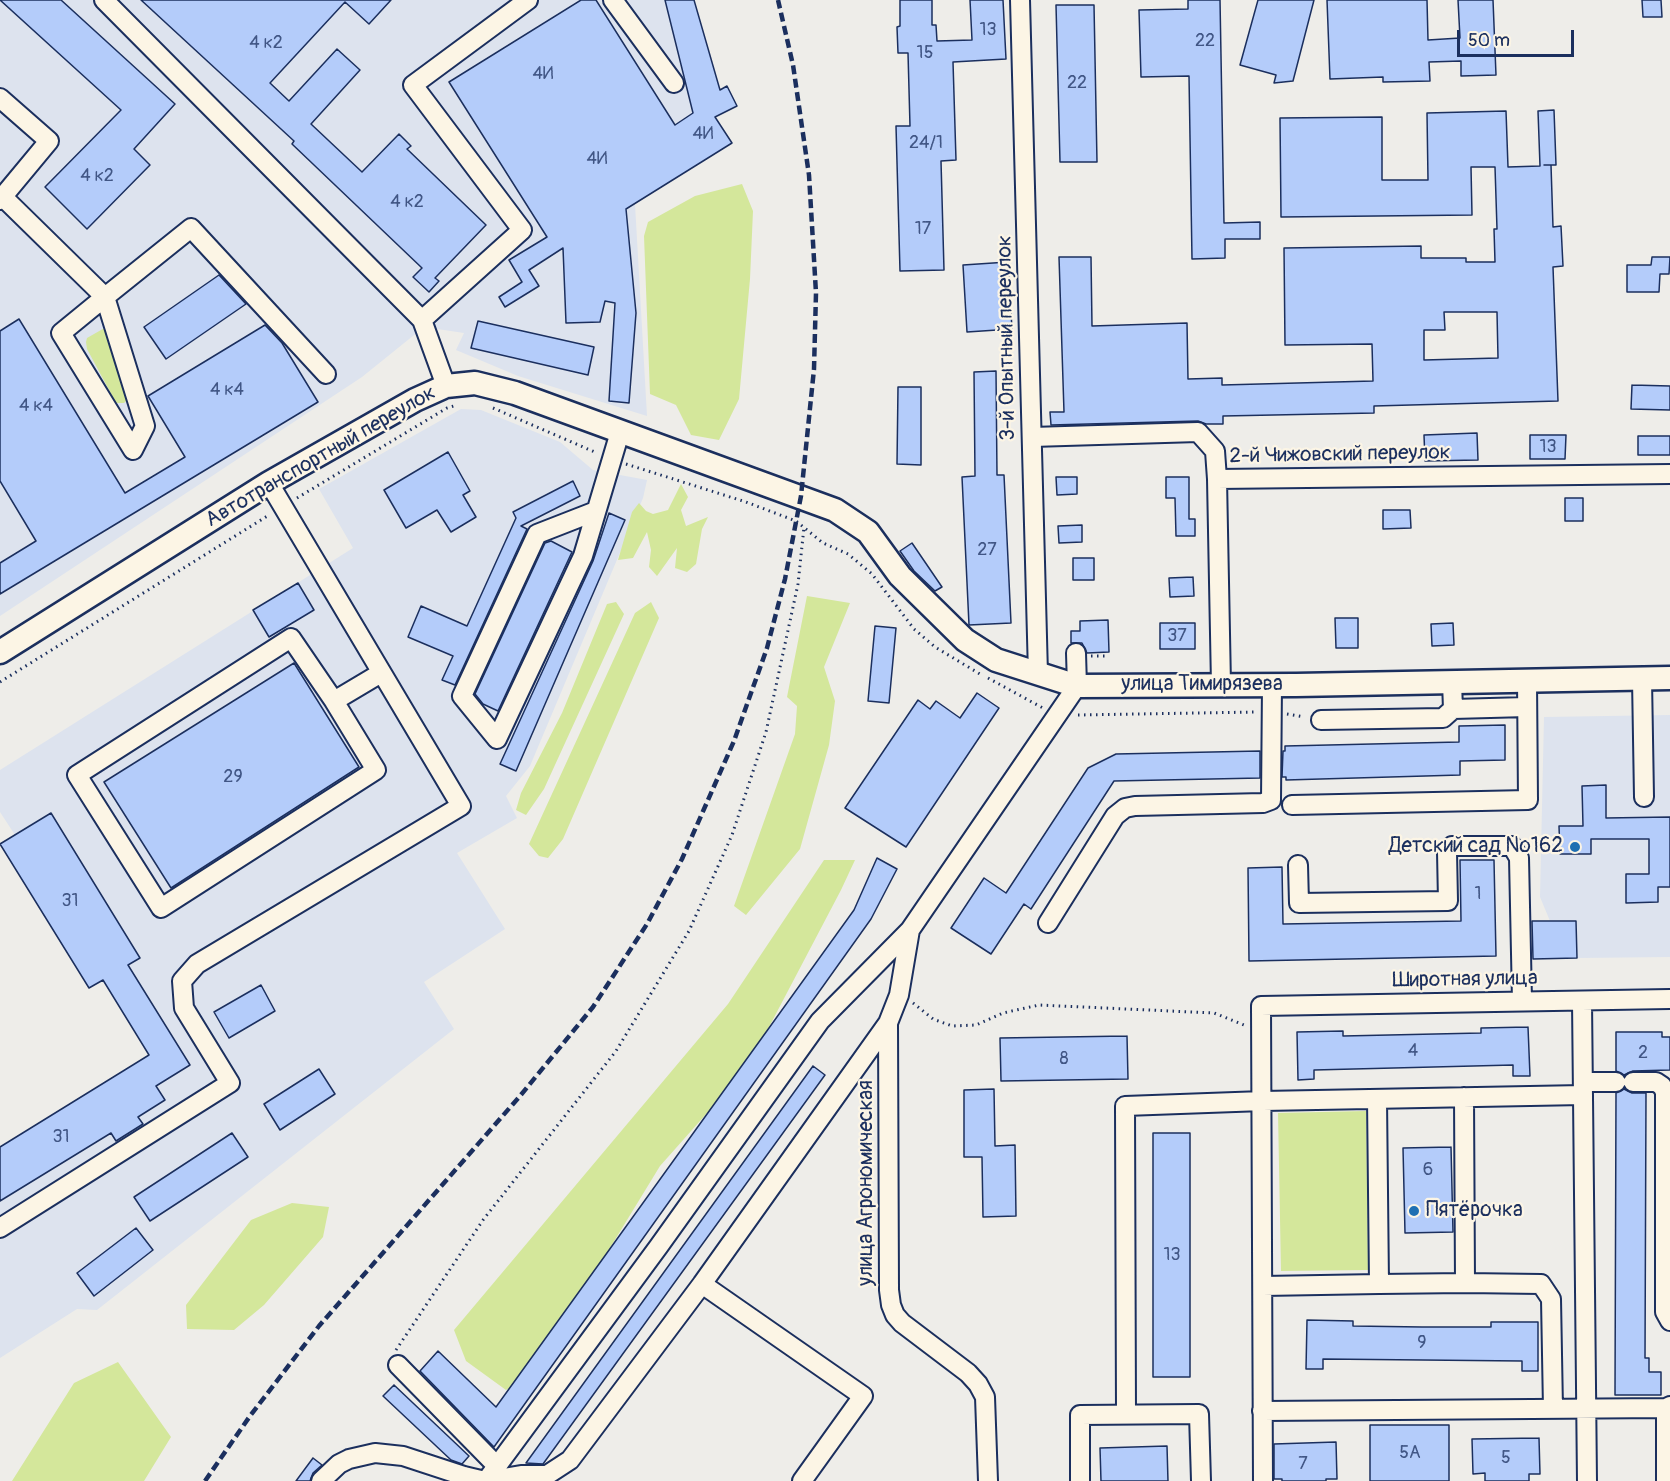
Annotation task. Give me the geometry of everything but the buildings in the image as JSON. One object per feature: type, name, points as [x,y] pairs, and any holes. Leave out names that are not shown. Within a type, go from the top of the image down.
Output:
[{"type":"main road","name":"Автотранспортный переулок","points":[[0,652],[268,483],[414,400],[446,386],[475,382],[515,393],[801,496]]},
{"type":"main road","name":"улица Тимирязева","points":[[801,496],[835,510],[868,532],[900,576],[965,640],[996,660],[1077,686],[1670,678]]},
{"type":"street","points":[[104,0],[422,320],[446,386]]},
{"type":"street","points":[[422,320],[522,230],[413,85],[528,0]]},
{"type":"street","points":[[613,0],[674,83]]},
{"type":"street","name":"3-й Опытный переулок","points":[[1020,0],[1038,674]]},
{"type":"street","points":[[0,98],[49,141],[2,198],[105,297],[145,426],[133,450],[61,333],[105,297],[191,228],[326,374]]},
{"type":"street","points":[[596,511],[537,534],[462,696],[497,739],[583,556],[620,432]]},
{"type":"street","points":[[1032,437],[1198,432],[1215,451],[1217,479]]},
{"type":"street","name":"2-й Чижовский переулок","points":[[1221,685],[1217,479],[1670,474]]},
{"type":"street","points":[[0,1228],[230,1083],[184,1008],[182,981],[197,964],[461,806],[268,483]]},
{"type":"street","points":[[291,638],[334,701],[376,770],[161,908],[77,775],[291,638]]},
{"type":"street","points":[[486,1481],[659,1246],[820,1021],[910,930],[1077,686],[1076,653]]},
{"type":"street","points":[[334,701],[381,673]]},
{"type":"street","points":[[1642,679],[1644,797]]},
{"type":"street","points":[[1452,681],[1453,709]]},
{"type":"street","points":[[1292,805],[1528,800],[1527,681]]},
{"type":"street","points":[[1048,923],[1115,816],[1125,808],[1263,803],[1271,800],[1272,685]]},
{"type":"street","points":[[1321,720],[1443,718],[1453,709],[1527,707]]},
{"type":"street","points":[[1298,865],[1299,903],[1448,901],[1447,852],[1452,846],[1512,846],[1519,858],[1522,1001]]},
{"type":"street","points":[[321,1481],[339,1464],[349,1459],[375,1453],[403,1456],[486,1481],[522,1475],[566,1475],[570,1460],[702,1284],[888,1023],[898,995],[910,930]]},
{"type":"street","name":"Широтная улица","points":[[1261,1015],[1522,1001],[1670,999]]},
{"type":"street","points":[[1582,1001],[1587,1481]]},
{"type":"street","points":[[1261,1015],[1263,1481]]},
{"type":"street","name":"улица Агрономическая","points":[[888,1023],[889,1290],[891,1305],[895,1315],[902,1323],[968,1373],[978,1384],[985,1397],[988,1481]]},
{"type":"street","points":[[1126,1414],[1125,1106],[1464,1097],[1583,1089],[1625,1082],[1656,1082],[1667,1092],[1665,1312],[1670,1321]]},
{"type":"street","points":[[1464,1097],[1466,1283]]},
{"type":"street","points":[[1377,1099],[1379,1284]]},
{"type":"street","points":[[702,1284],[863,1396],[802,1481]]},
{"type":"street","points":[[1263,1286],[1541,1284],[1551,1299],[1552,1408]]},
{"type":"street","points":[[398,1365],[497,1466]]},
{"type":"street","points":[[1262,1411],[1668,1407],[1666,1481]]},
{"type":"street","points":[[1080,1481],[1080,1415],[1126,1414],[1199,1414],[1201,1481]]},
{"type":"path","points":[[612,459],[746,502]]},
{"type":"path","points":[[398,1365],[392,1356],[483,1220],[616,1051],[689,931],[732,835],[766,732],[798,584],[804,527]]},
{"type":"path","points":[[1272,712],[1321,720]]},
{"type":"path","points":[[898,995],[933,1019],[952,1026],[976,1025],[1003,1013],[1039,1005],[1214,1013],[1244,1026],[1261,1015]]},
{"type":"shaded area","points":[[0,0],[694,0],[720,89],[727,86],[715,117],[732,143],[635,204],[647,416],[518,376],[456,350],[464,333],[424,327],[362,377],[0,616]]},
{"type":"shaded area","points":[[461,409],[481,410],[560,442],[593,470],[647,480],[643,498],[530,766],[506,796],[517,818],[457,853],[505,929],[424,982],[454,1029],[97,1310],[77,1309],[0,1358],[0,1147],[149,1055],[103,981],[89,988],[0,844],[15,835],[0,812],[0,770],[353,548],[319,489]]},
{"type":"shaded area","points":[[1670,715],[1670,957],[1577,958],[1576,921],[1550,921],[1540,897],[1544,717]]},
{"type":"green space","points":[[742,184],[753,211],[750,279],[739,399],[719,440],[691,435],[676,405],[650,394],[644,236],[648,222],[695,196]]},
{"type":"green space","points":[[108,326],[127,396],[124,403],[116,403],[87,349],[87,338]]},
{"type":"green space","points":[[681,484],[688,497],[681,510],[686,526],[708,517],[702,529],[696,564],[687,572],[675,568],[677,548],[657,576],[649,567],[651,550],[647,532],[633,558],[618,560],[632,512],[639,503],[646,511],[653,514],[668,510]]},
{"type":"green space","points":[[807,596],[850,603],[824,667],[835,701],[829,745],[800,849],[746,915],[734,906],[795,734],[797,706],[787,697]]},
{"type":"green space","points":[[616,602],[624,614],[544,789],[526,815],[516,810],[521,793],[562,713],[607,604]]},
{"type":"green space","points":[[651,602],[659,618],[563,839],[548,858],[539,856],[529,844],[635,613]]},
{"type":"green space","points":[[824,860],[855,860],[769,1027],[739,1077],[660,1166],[533,1374],[506,1390],[466,1361],[454,1330],[728,1004]]},
{"type":"green space","points":[[1366,1111],[1368,1270],[1281,1271],[1278,1113]]},
{"type":"green space","points":[[292,1203],[329,1207],[323,1237],[264,1305],[234,1330],[187,1329],[186,1305],[251,1220]]},
{"type":"green space","points":[[118,1362],[171,1437],[144,1481],[12,1481],[74,1383]]},
{"type":"railway","points":[[205,1481],[250,1416],[319,1326],[520,1096],[593,1007],[647,924],[682,859],[734,741],[767,648],[785,579],[801,496],[814,369],[816,293],[809,175],[793,65],[778,0]]},
{"type":"place","name":"Детский сад №162","points":[[1575,847]]},
{"type":"place","name":"Пятёрочка","points":[[1414,1211]]}]
